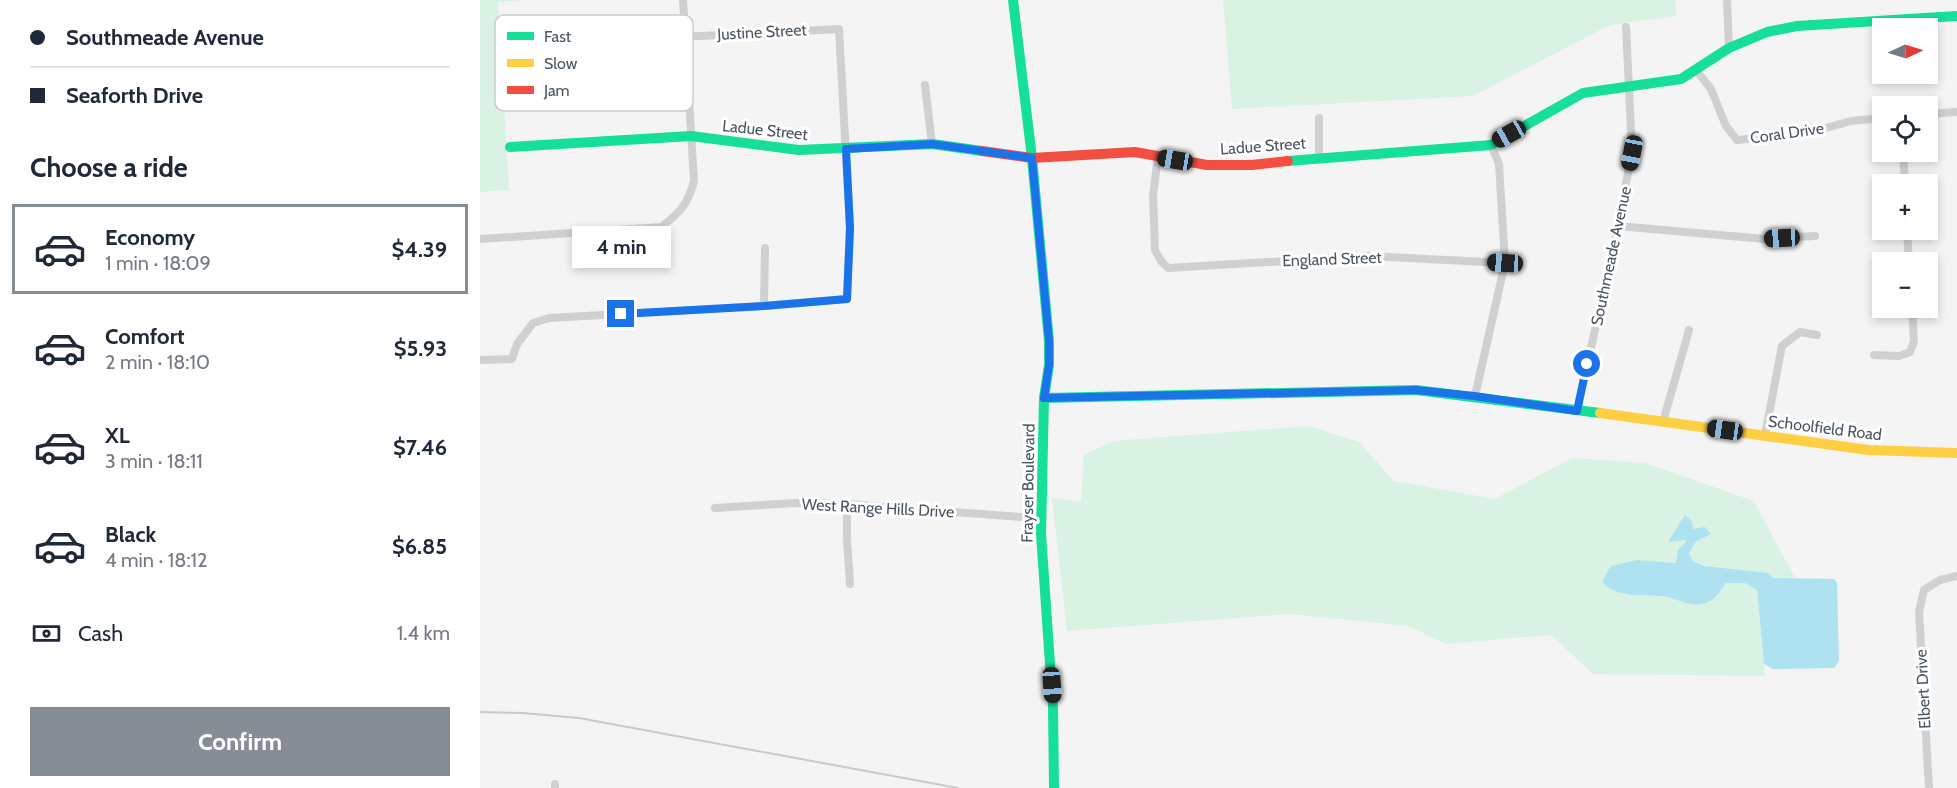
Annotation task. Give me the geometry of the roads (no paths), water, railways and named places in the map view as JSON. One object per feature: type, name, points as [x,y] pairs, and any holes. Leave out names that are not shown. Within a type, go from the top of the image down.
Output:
[{"type":"street","points":[[683,0],[683,15]]},
{"type":"street","name":"Frayser Boulevard","points":[[1013,0],[1032,158],[1049,341],[1049,365],[1044,398],[1041,516],[1053,707],[1054,784]]},
{"type":"street","points":[[1727,0],[1729,48]]},
{"type":"street","name":"Ladue Street","points":[[510,147],[691,136],[800,150],[932,144],[1032,158],[1135,152],[1207,165],[1252,165],[1319,157],[1491,145],[1583,93],[1681,79],[1729,48],[1767,32],[1797,26],[1957,15]]},
{"type":"street","name":"Southmeade Avenue","points":[[1577,411],[1632,153],[1626,27]]},
{"type":"street","name":"Justine Street","points":[[693,36],[839,28],[846,149]]},
{"type":"street","name":"Coral Drive","points":[[1696,70],[1711,89],[1726,126],[1737,140],[1808,133],[1851,121],[1872,119]]},
{"type":"street","points":[[925,85],[932,144]]},
{"type":"street","points":[[480,239],[662,227],[679,214],[690,197],[694,181],[689,111]]},
{"type":"street","points":[[1938,113],[1957,112]]},
{"type":"street","points":[[1319,118],[1319,157]]},
{"type":"street","points":[[1474,396],[1505,263],[1499,164],[1491,145]]},
{"type":"street","points":[[480,360],[512,359],[517,344],[533,323],[549,318],[847,299],[850,228],[846,149]]},
{"type":"street","name":"England Street","points":[[1158,157],[1153,195],[1155,250],[1168,268],[1370,256],[1505,263]]},
{"type":"street","points":[[1618,226],[1765,239],[1815,236]]},
{"type":"street","points":[[764,306],[765,248]]},
{"type":"street","points":[[1874,355],[1899,356],[1910,352],[1914,341],[1913,318]]},
{"type":"street","points":[[1663,422],[1689,330]]},
{"type":"street","points":[[1765,435],[1782,346],[1800,332],[1817,335]]},
{"type":"street","name":"Schoolfield Road","points":[[1044,398],[1416,390],[1868,450],[1957,453]]},
{"type":"street","name":"West Range Hills Drive","points":[[715,508],[796,503],[847,504],[1021,517],[1041,516]]},
{"type":"street","points":[[847,504],[850,584]]},
{"type":"street","name":"Elbert Drive","points":[[1929,788],[1919,612],[1924,590],[1940,580],[1957,576]]},
{"type":"water","points":[[1685,515],[1692,521],[1693,529],[1705,527],[1711,534],[1695,542],[1689,554],[1693,561],[1704,566],[1768,573],[1773,578],[1834,579],[1837,583],[1839,661],[1834,668],[1773,669],[1764,664],[1757,590],[1745,583],[1726,583],[1712,600],[1696,605],[1667,597],[1630,595],[1615,591],[1602,582],[1611,566],[1637,560],[1676,563],[1678,550],[1686,540],[1668,542]]},
{"type":"railway","points":[[480,712],[579,718],[958,788]]}]
